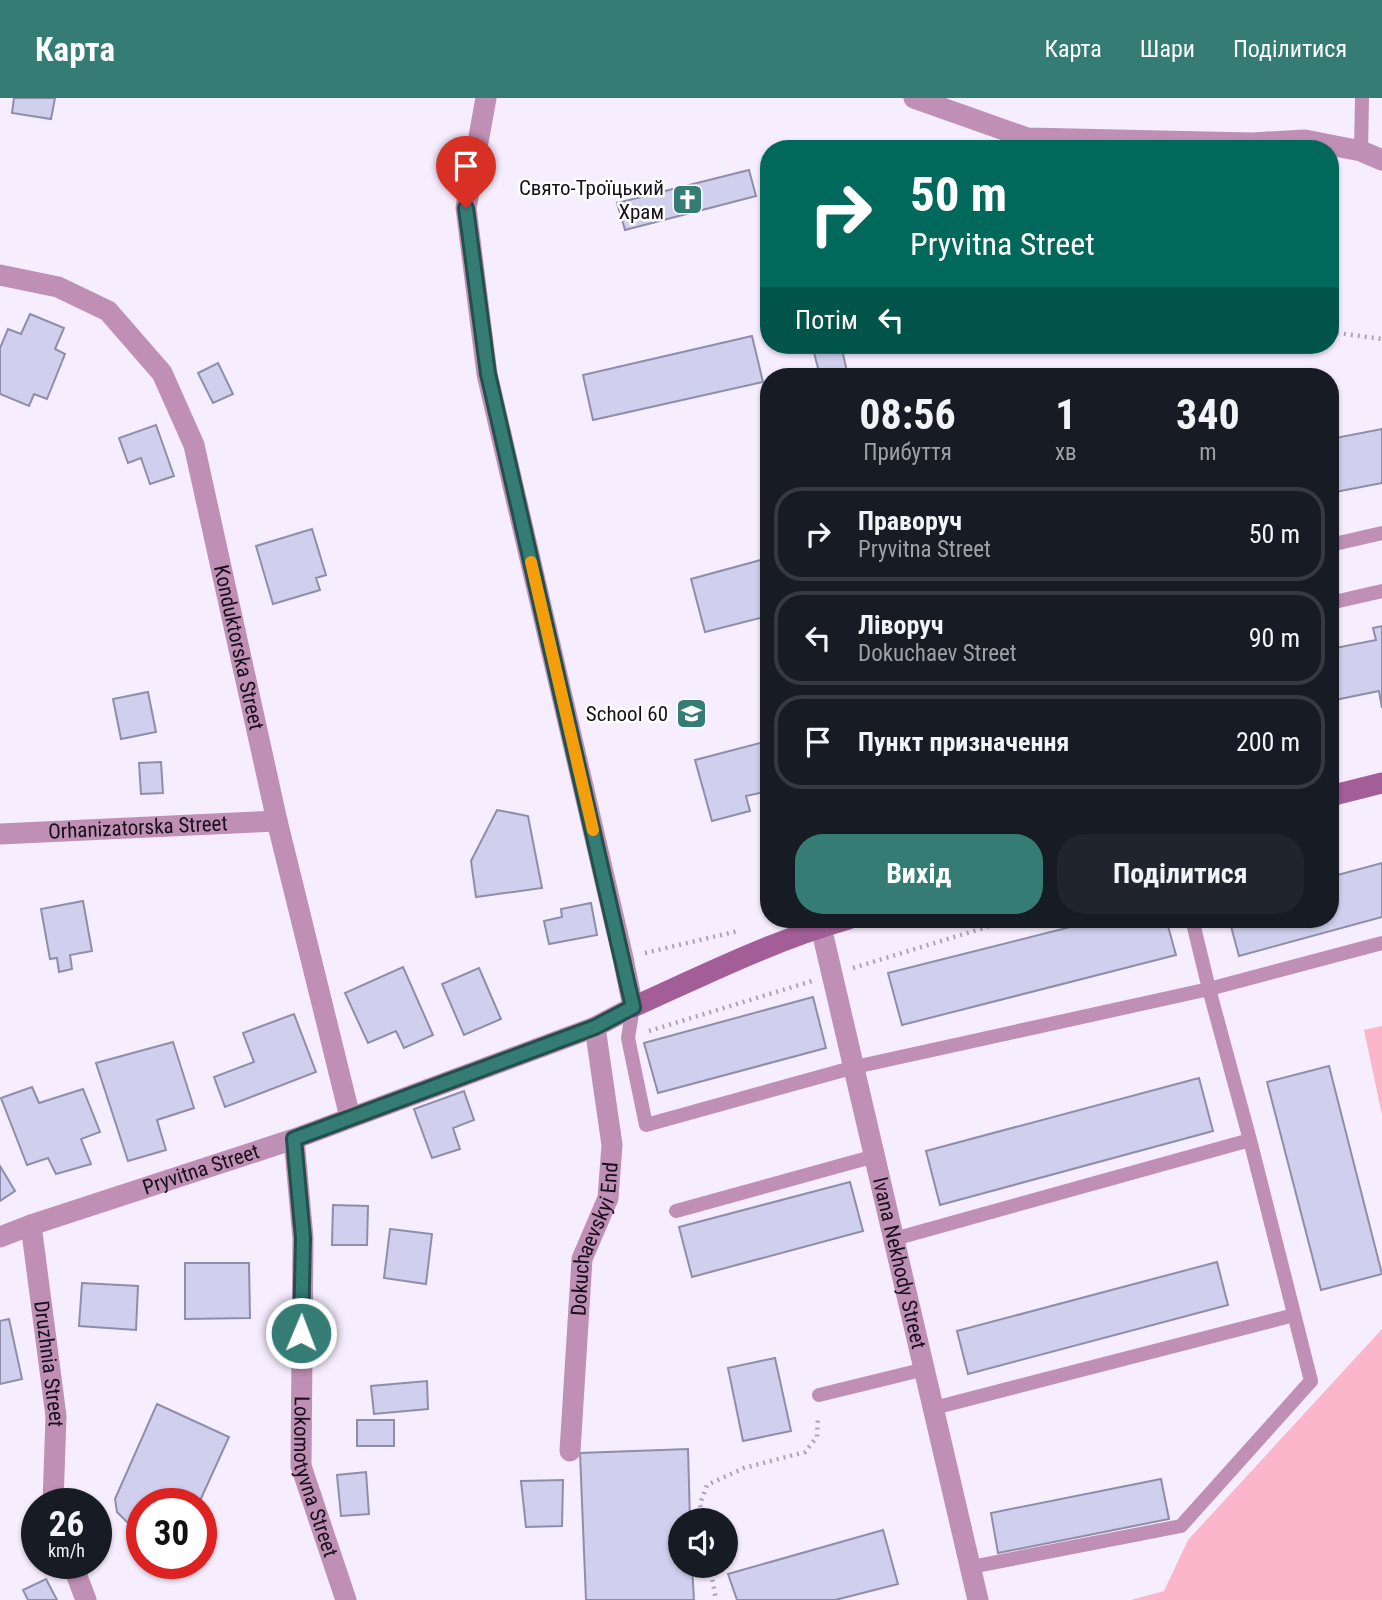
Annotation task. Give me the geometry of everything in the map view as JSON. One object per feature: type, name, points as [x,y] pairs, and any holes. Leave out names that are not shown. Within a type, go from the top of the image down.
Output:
[{"type":"street","points":[[486,98],[466,208],[488,374],[633,1007],[816,928]]},
{"type":"street","points":[[914,98],[1027,138],[1117,140]]},
{"type":"street","points":[[1292,140],[1311,140]]},
{"type":"street","points":[[1339,146],[1361,151],[1382,160]]},
{"type":"street","name":"Konduktorska Street","points":[[0,275],[58,286],[108,311],[162,373],[194,445],[277,821],[350,1117]]},
{"type":"street","points":[[1339,794],[1382,783]]},
{"type":"street","name":"Orhanizatorska Street","points":[[0,834],[277,821]]},
{"type":"street","name":"Ivana Nekhody Street","points":[[821,928],[978,1600]]},
{"type":"street","name":"Pryvitna Street","points":[[0,1237],[294,1139],[595,1027],[633,1007]]},
{"type":"street","name":"Dokuchaevskyi End","points":[[570,1451],[582,1259],[608,1198],[612,1145],[595,1027]]},
{"type":"street","name":"Lokomotyvna Street","points":[[294,1139],[303,1238],[302,1466],[346,1600]]},
{"type":"street","name":"Druzhnia Street","points":[[31,1225],[56,1416],[54,1488]]},
{"type":"street","points":[[78,1579],[86,1600]]},
{"type":"lane","points":[[1361,151],[1362,98]]},
{"type":"lane","points":[[1339,543],[1382,533]]},
{"type":"lane","points":[[1339,601],[1382,591]]},
{"type":"lane","points":[[971,1567],[1181,1526],[1311,1381],[1194,928]]},
{"type":"lane","points":[[633,1007],[628,1038],[646,1125],[855,1068],[1209,989],[1382,943]]},
{"type":"lane","points":[[894,1240],[1250,1140]]},
{"type":"lane","points":[[676,1211],[875,1156]]},
{"type":"lane","points":[[934,1408],[1294,1315]]},
{"type":"lane","points":[[819,1395],[925,1369]]},
{"type":"path","points":[[1339,333],[1382,339]]},
{"type":"path","points":[[623,958],[749,928]]},
{"type":"path","points":[[701,1508],[708,1485],[744,1468],[805,1452],[817,1437],[819,1395]]},
{"type":"path","points":[[712,1578],[716,1600]]},
{"type":"shaded area","points":[[1382,1026],[1382,1115],[1364,1030]]},
{"type":"shaded area","points":[[1382,1329],[1382,1600],[1131,1600],[1164,1591],[1188,1540]]},
{"type":"building","points":[[14,98],[55,98],[51,119],[12,113]]},
{"type":"building","name":"Свято-Троїцький Храм","points":[[749,170],[756,196],[625,230],[617,203]]},
{"type":"building","points":[[30,314],[64,328],[55,349],[65,354],[47,399],[34,394],[29,406],[0,394],[0,348],[8,329],[21,334]]},
{"type":"building","points":[[752,336],[760,369],[760,383],[593,420],[583,375]]},
{"type":"building","points":[[814,354],[843,354],[846,368],[818,368]]},
{"type":"building","points":[[218,363],[233,394],[213,403],[198,373]]},
{"type":"building","points":[[156,425],[174,476],[150,484],[141,458],[128,463],[119,438]]},
{"type":"building","points":[[1382,429],[1382,483],[1339,491],[1339,437]]},
{"type":"building","points":[[312,529],[326,575],[316,578],[320,590],[273,604],[256,546]]},
{"type":"building","points":[[760,560],[760,618],[705,632],[691,579]]},
{"type":"building","points":[[1382,626],[1382,708],[1379,691],[1339,699],[1339,647],[1376,640],[1373,628]]},
{"type":"building","points":[[148,692],[156,732],[121,739],[113,699]]},
{"type":"building","points":[[760,743],[760,793],[746,796],[750,811],[712,821],[695,760]]},
{"type":"building","points":[[161,762],[163,793],[141,794],[139,763]]},
{"type":"building","points":[[497,810],[528,816],[542,888],[476,897],[471,861]]},
{"type":"building","points":[[1382,863],[1382,917],[1239,956],[1231,928],[1339,928],[1339,875]]},
{"type":"building","points":[[83,901],[92,951],[70,955],[72,969],[59,972],[57,958],[50,959],[41,909]]},
{"type":"building","points":[[591,903],[597,935],[549,944],[544,921],[562,917],[561,909]]},
{"type":"building","points":[[1066,928],[1168,928],[1176,955],[902,1025],[888,973]]},
{"type":"building","points":[[403,967],[433,1035],[404,1048],[396,1031],[368,1043],[345,993]]},
{"type":"building","points":[[479,968],[501,1019],[464,1035],[442,984]]},
{"type":"building","points":[[813,997],[826,1048],[658,1093],[644,1043]]},
{"type":"building","points":[[294,1014],[316,1072],[225,1107],[214,1077],[254,1062],[243,1033]]},
{"type":"building","points":[[173,1042],[194,1108],[157,1120],[166,1150],[128,1161],[96,1063]]},
{"type":"building","points":[[1329,1066],[1382,1274],[1321,1290],[1267,1082]]},
{"type":"building","points":[[1199,1078],[1213,1131],[940,1205],[926,1151]]},
{"type":"building","points":[[32,1087],[39,1103],[83,1089],[100,1132],[81,1139],[91,1164],[56,1174],[48,1158],[27,1165],[1,1098]]},
{"type":"building","points":[[464,1091],[474,1120],[453,1128],[460,1149],[432,1158],[414,1109]]},
{"type":"building","points":[[0,1166],[15,1191],[0,1201]]},
{"type":"building","points":[[850,1182],[863,1231],[692,1277],[679,1227]]},
{"type":"building","points":[[333,1205],[368,1206],[367,1245],[332,1245]]},
{"type":"building","points":[[390,1229],[432,1234],[426,1284],[384,1278]]},
{"type":"building","points":[[1217,1262],[1228,1305],[968,1374],[957,1331]]},
{"type":"building","points":[[185,1263],[249,1263],[250,1318],[185,1319]]},
{"type":"building","points":[[82,1283],[138,1286],[136,1330],[79,1326]]},
{"type":"building","points":[[9,1319],[22,1379],[0,1384],[0,1321]]},
{"type":"building","points":[[775,1358],[791,1431],[743,1441],[728,1368]]},
{"type":"building","points":[[427,1381],[428,1409],[374,1414],[371,1386]]},
{"type":"building","points":[[157,1404],[229,1437],[206,1488],[126,1488],[126,1521],[117,1512],[115,1499]]},
{"type":"building","points":[[357,1420],[394,1420],[394,1446],[357,1446]]},
{"type":"building","points":[[688,1449],[690,1508],[668,1508],[668,1578],[693,1578],[694,1600],[586,1600],[580,1453]]},
{"type":"building","points":[[366,1472],[369,1514],[341,1516],[337,1475]]},
{"type":"building","points":[[1161,1479],[1169,1519],[998,1553],[991,1513]]},
{"type":"building","points":[[563,1480],[562,1526],[526,1527],[521,1481]]},
{"type":"building","points":[[883,1530],[898,1584],[835,1600],[737,1600],[729,1578],[738,1578],[738,1571]]},
{"type":"building","points":[[46,1579],[57,1600],[28,1600],[23,1590]]},
{"type":"slow traffic","points":[[531,562],[593,830]]},
{"type":"place","name":"Свято-Троїцький Храм","points":[[687,200]]},
{"type":"place","name":"School 60","points":[[691,714]]},
{"type":"route","points":[[301,1333],[303,1238],[294,1139],[595,1027],[633,1007],[488,374],[466,208]]}]
